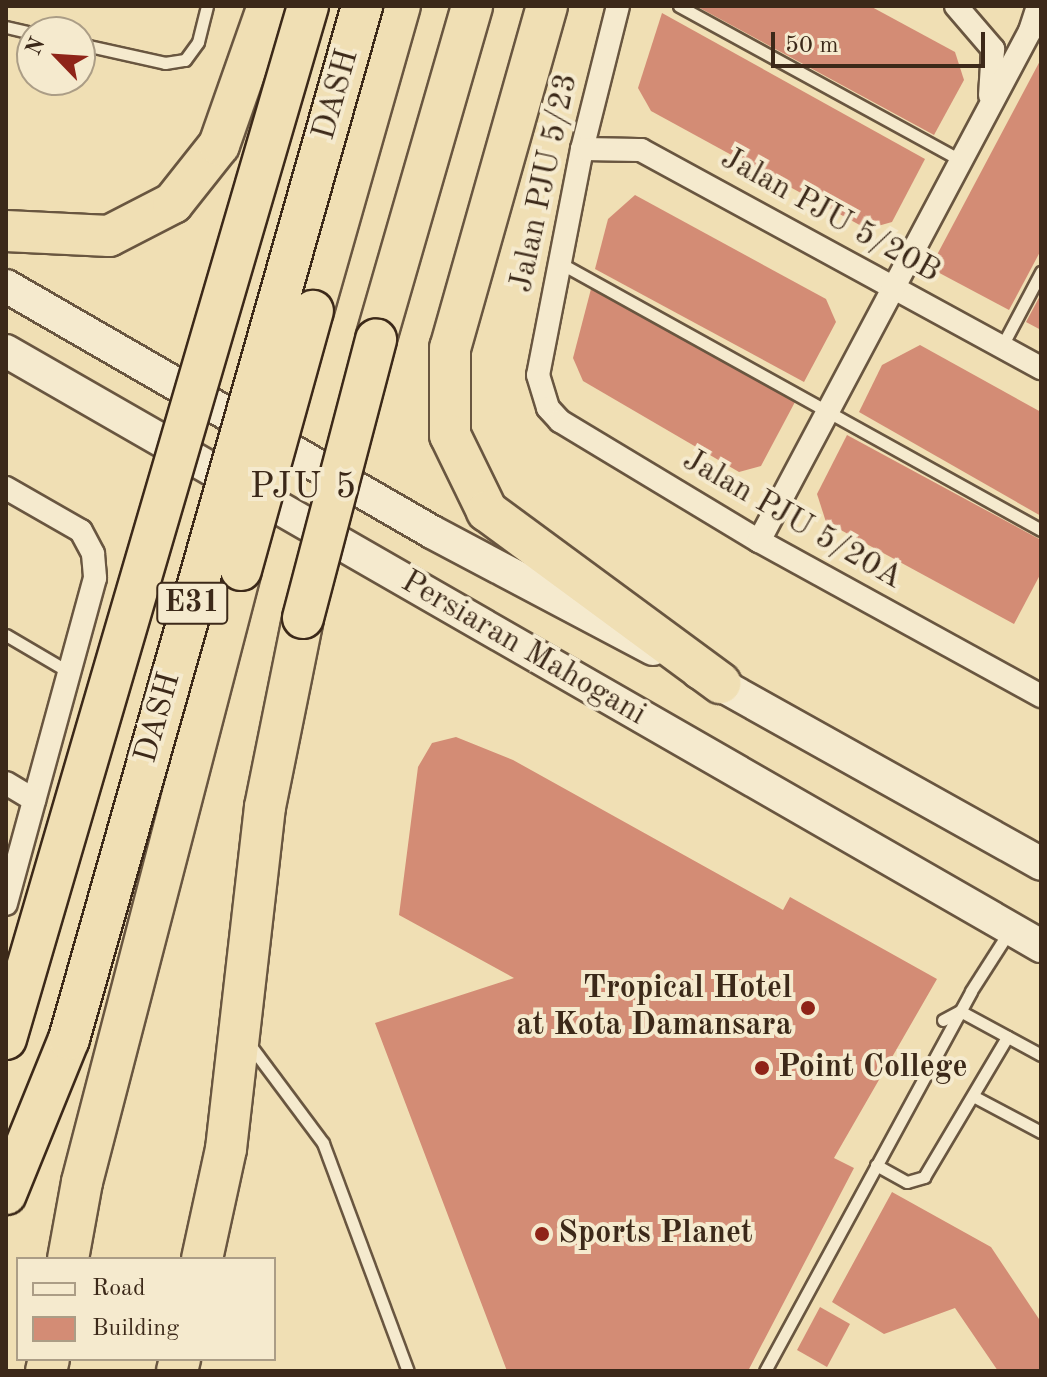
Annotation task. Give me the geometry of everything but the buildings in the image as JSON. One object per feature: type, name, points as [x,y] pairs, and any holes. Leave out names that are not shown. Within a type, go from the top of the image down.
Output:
[{"type":"highway","points":[[6,231],[109,236],[173,203],[219,145],[268,6]]},
{"type":"highway","name":"DASH","points":[[6,1039],[308,6]]},
{"type":"highway","name":"DASH","points":[[6,1194],[69,1039],[362,6]]},
{"type":"highway","points":[[68,1257],[86,1167],[241,570],[400,6]]},
{"type":"highway","points":[[202,1257],[226,1149],[265,807],[303,618],[376,339],[472,6]]},
{"type":"highway","points":[[547,6],[450,348],[450,435],[487,511],[720,683]]},
{"type":"main road","name":"Persiaran Mahogani","points":[[6,286],[445,539],[720,683],[1041,864]]},
{"type":"main road","name":"Persiaran Mahogani","points":[[6,351],[1041,946]]},
{"type":"street","name":"Jalan PJU 5/23","points":[[538,375],[582,149],[618,6]]},
{"type":"street","points":[[956,6],[993,49],[989,104]]},
{"type":"street","points":[[759,541],[958,159],[1030,31],[1038,6]]},
{"type":"street","name":"Jalan PJU 5/20B","points":[[582,149],[641,150],[1041,368]]},
{"type":"street","name":"Jalan PJU 5/20A","points":[[538,375],[540,395],[560,421],[759,541],[1041,696]]},
{"type":"street","points":[[6,488],[81,531],[93,554],[95,578],[6,904]]},
{"type":"street","points":[[6,783],[34,800]]},
{"type":"lane","points":[[96,48],[165,63],[185,60],[198,42],[207,6]]},
{"type":"lane","points":[[679,6],[958,159]]},
{"type":"lane","points":[[560,263],[824,413],[1041,530]]},
{"type":"lane","points":[[1002,346],[1041,272]]},
{"type":"lane","points":[[6,635],[69,672]]},
{"type":"lane","points":[[765,1371],[960,1011],[1010,929]]},
{"type":"lane","points":[[943,1020],[960,1011]]},
{"type":"lane","points":[[960,1011],[1041,1055]]},
{"type":"lane","points":[[240,1032],[323,1143],[408,1371]]},
{"type":"lane","points":[[876,1165],[917,1183],[1007,1037]]},
{"type":"lane","points":[[973,1096],[1041,1132]]},
{"type":"place","name":"Tropical Hotel at Kota Damansara","points":[[808,1008]]},
{"type":"place","name":"Point College","points":[[762,1068]]},
{"type":"place","name":"Sports Planet","points":[[542,1234]]},
{"type":"district","name":"PJU 5","points":[[304,489]]}]
